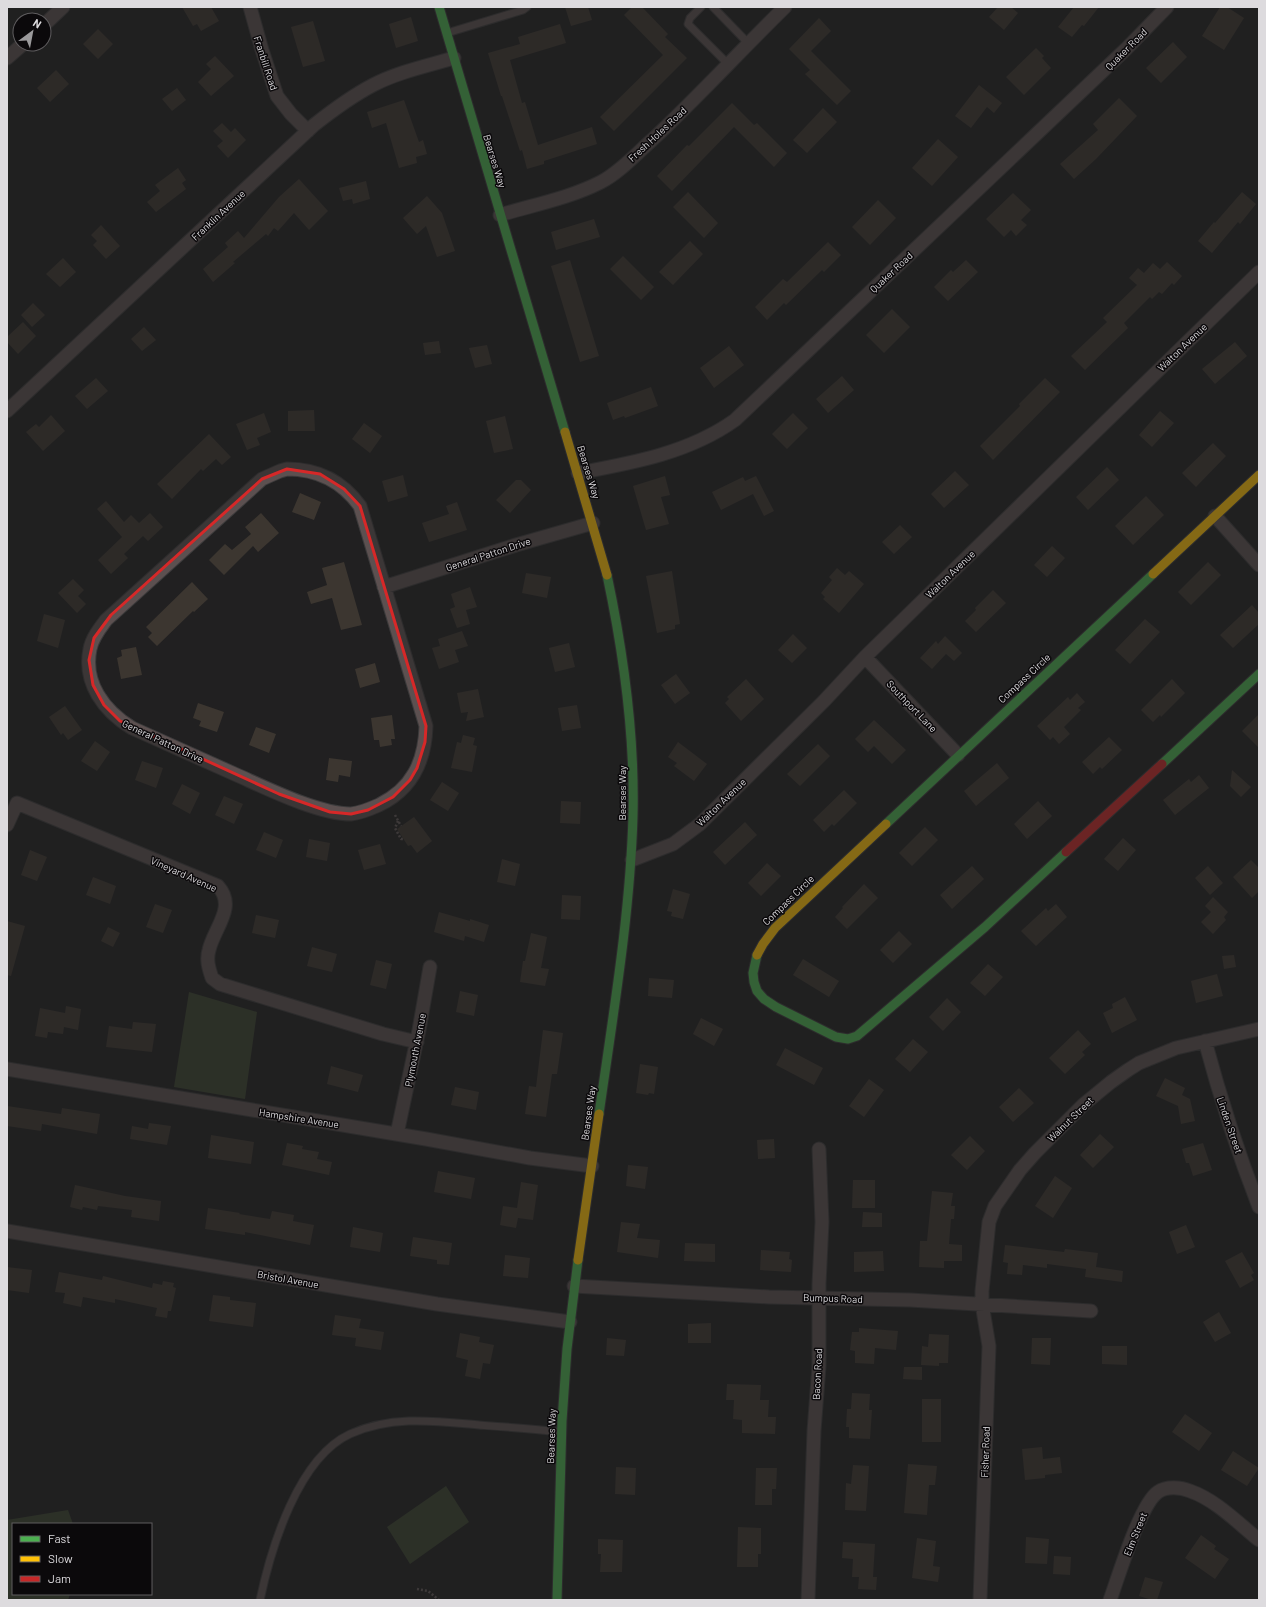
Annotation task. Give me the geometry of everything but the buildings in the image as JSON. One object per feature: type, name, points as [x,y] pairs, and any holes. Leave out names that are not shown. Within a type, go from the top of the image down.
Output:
[{"type":"main road","name":"Bearses Way","points":[[439,7],[606,569],[617,620],[628,695],[633,787],[632,860],[624,935],[570,1322],[562,1432],[557,1600]]},
{"type":"main road","name":"Compass Circle","points":[[1259,475],[958,754],[769,934],[759,950],[753,969],[755,987],[764,999],[836,1037],[848,1040],[857,1036],[985,927],[1259,674]]},
{"type":"street","points":[[52,17],[63,7]]},
{"type":"street","name":"Franbill Road","points":[[250,7],[277,96],[291,114],[308,131]]},
{"type":"street","name":"Fresh Holes Road","points":[[500,215],[580,191],[612,176],[664,129],[729,65],[748,43],[784,7]]},
{"type":"street","name":"Quaker Road","points":[[578,473],[658,456],[686,447],[713,435],[735,420],[1114,60],[1167,7]]},
{"type":"street","name":"Franklin Avenue","points":[[7,411],[331,111],[372,85],[389,78],[454,58]]},
{"type":"street","name":"Walton Avenue","points":[[632,860],[673,844],[700,824],[824,701],[865,657],[1259,272]]},
{"type":"street","name":"General Patton Drive","points":[[299,469],[320,474],[332,480],[352,495],[360,506],[384,587],[426,726],[425,742],[417,768],[410,780],[393,797],[368,810],[351,814],[330,812],[279,794],[139,731],[120,721],[111,713],[98,696],[93,685],[89,660],[90,648],[94,638],[106,620],[262,479],[280,471],[299,469]]},
{"type":"street","points":[[1215,516],[1259,565]]},
{"type":"street","name":"General Patton Drive","points":[[384,587],[516,545],[593,523]]},
{"type":"street","name":"Southport Lane","points":[[865,657],[958,754]]},
{"type":"street","name":"Vineyard Avenue","points":[[7,825],[17,802],[218,886],[226,898],[226,906],[209,949],[208,958],[212,978],[220,984],[383,1034],[416,1042]]},
{"type":"street","name":"Plymouth Avenue","points":[[397,1134],[430,966]]},
{"type":"street","name":"Walnut Street","points":[[982,1304],[982,1291],[990,1222],[995,1206],[1020,1170],[1083,1105],[1111,1082],[1139,1063],[1152,1057],[1176,1048],[1259,1029]]},
{"type":"street","name":"Linden Street","points":[[1205,1041],[1219,1093],[1259,1207]]},
{"type":"street","name":"Hampshire Avenue","points":[[7,1069],[397,1134],[530,1158],[592,1166]]},
{"type":"street","name":"Bacon Road","points":[[808,1600],[814,1431],[819,1366],[819,1298],[822,1222],[819,1148]]},
{"type":"street","name":"Bristol Avenue","points":[[7,1231],[436,1304],[570,1322]]},
{"type":"street","name":"Bumpus Road","points":[[574,1286],[769,1296],[910,1300],[1091,1311]]},
{"type":"street","name":"Fisher Road","points":[[980,1600],[989,1346],[982,1304]]},
{"type":"street","name":"Elm Street","points":[[1110,1600],[1143,1511],[1158,1492],[1169,1488],[1180,1488],[1202,1496],[1222,1509],[1259,1540]]},
{"type":"lane","points":[[447,33],[523,10],[527,7]]},
{"type":"lane","points":[[701,7],[690,18],[688,24],[729,65]]},
{"type":"lane","points":[[713,7],[748,43]]},
{"type":"lane","points":[[260,1600],[265,1578],[291,1501],[303,1481],[320,1458],[349,1434],[372,1426],[405,1420],[429,1420],[562,1432]]},
{"type":"path","points":[[395,815],[401,826]]},
{"type":"path","points":[[398,821],[395,828],[401,839],[404,839]]},
{"type":"path","points":[[417,1589],[428,1591],[439,1600]]},
{"type":"highlighted area","points":[[287,469],[320,474],[344,489],[360,506],[426,726],[425,742],[417,768],[410,780],[393,797],[368,810],[351,814],[330,812],[279,794],[120,721],[104,705],[93,685],[89,660],[94,638],[111,615],[262,479]]},
{"type":"green space","points":[[189,992],[257,1012],[245,1099],[174,1087]]},
{"type":"green space","points":[[446,1486],[469,1522],[410,1564],[387,1527]]},
{"type":"green space","points":[[68,1510],[73,1523],[12,1523],[12,1595],[70,1595],[68,1600],[7,1600],[7,1520]]},
{"type":"traffic: fast","points":[[439,7],[565,432]]},
{"type":"traffic: fast","points":[[886,824],[1153,574]]},
{"type":"traffic: fast","points":[[599,1114],[625,928],[633,816],[632,755],[627,695],[619,635],[607,575]]},
{"type":"traffic: fast","points":[[1162,764],[1259,674]]},
{"type":"traffic: fast","points":[[757,955],[753,973],[754,982],[757,991],[764,999],[776,1007],[836,1037],[848,1039],[857,1036],[985,927],[1066,852]]},
{"type":"traffic: fast","points":[[557,1600],[562,1421],[567,1349],[578,1260]]},
{"type":"traffic: slow","points":[[565,432],[607,575]]},
{"type":"traffic: slow","points":[[1153,574],[1259,475]]},
{"type":"traffic: slow","points":[[757,955],[775,928],[886,824]]},
{"type":"traffic: slow","points":[[578,1260],[599,1114]]},
{"type":"traffic: jam","points":[[1066,852],[1162,764]]}]
